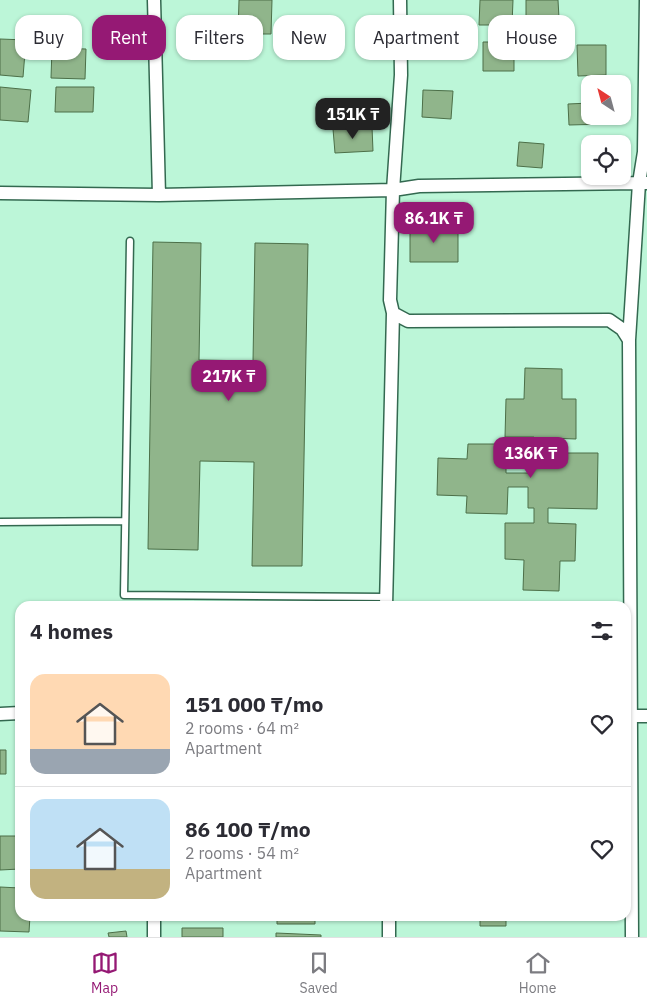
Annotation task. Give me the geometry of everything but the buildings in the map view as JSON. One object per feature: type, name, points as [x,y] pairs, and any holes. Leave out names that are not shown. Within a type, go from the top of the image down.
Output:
[{"type":"street","points":[[154,0],[160,195]]},
{"type":"street","points":[[386,601],[393,312],[390,300],[393,190],[401,75],[400,0]]},
{"type":"street","points":[[629,601],[629,340],[643,183],[646,0]]},
{"type":"street","points":[[0,193],[160,195],[393,190],[419,186],[643,183]]},
{"type":"street","points":[[393,312],[408,321],[609,320],[622,329],[629,340]]},
{"type":"street","points":[[0,714],[15,712]]},
{"type":"street","points":[[631,716],[647,716]]},
{"type":"street","points":[[631,863],[632,937]]},
{"type":"street","points":[[154,921],[154,937]]},
{"type":"street","points":[[388,921],[389,937]]},
{"type":"lane","points":[[130,240],[124,595],[349,601]]},
{"type":"lane","points":[[0,522],[125,521]]}]
